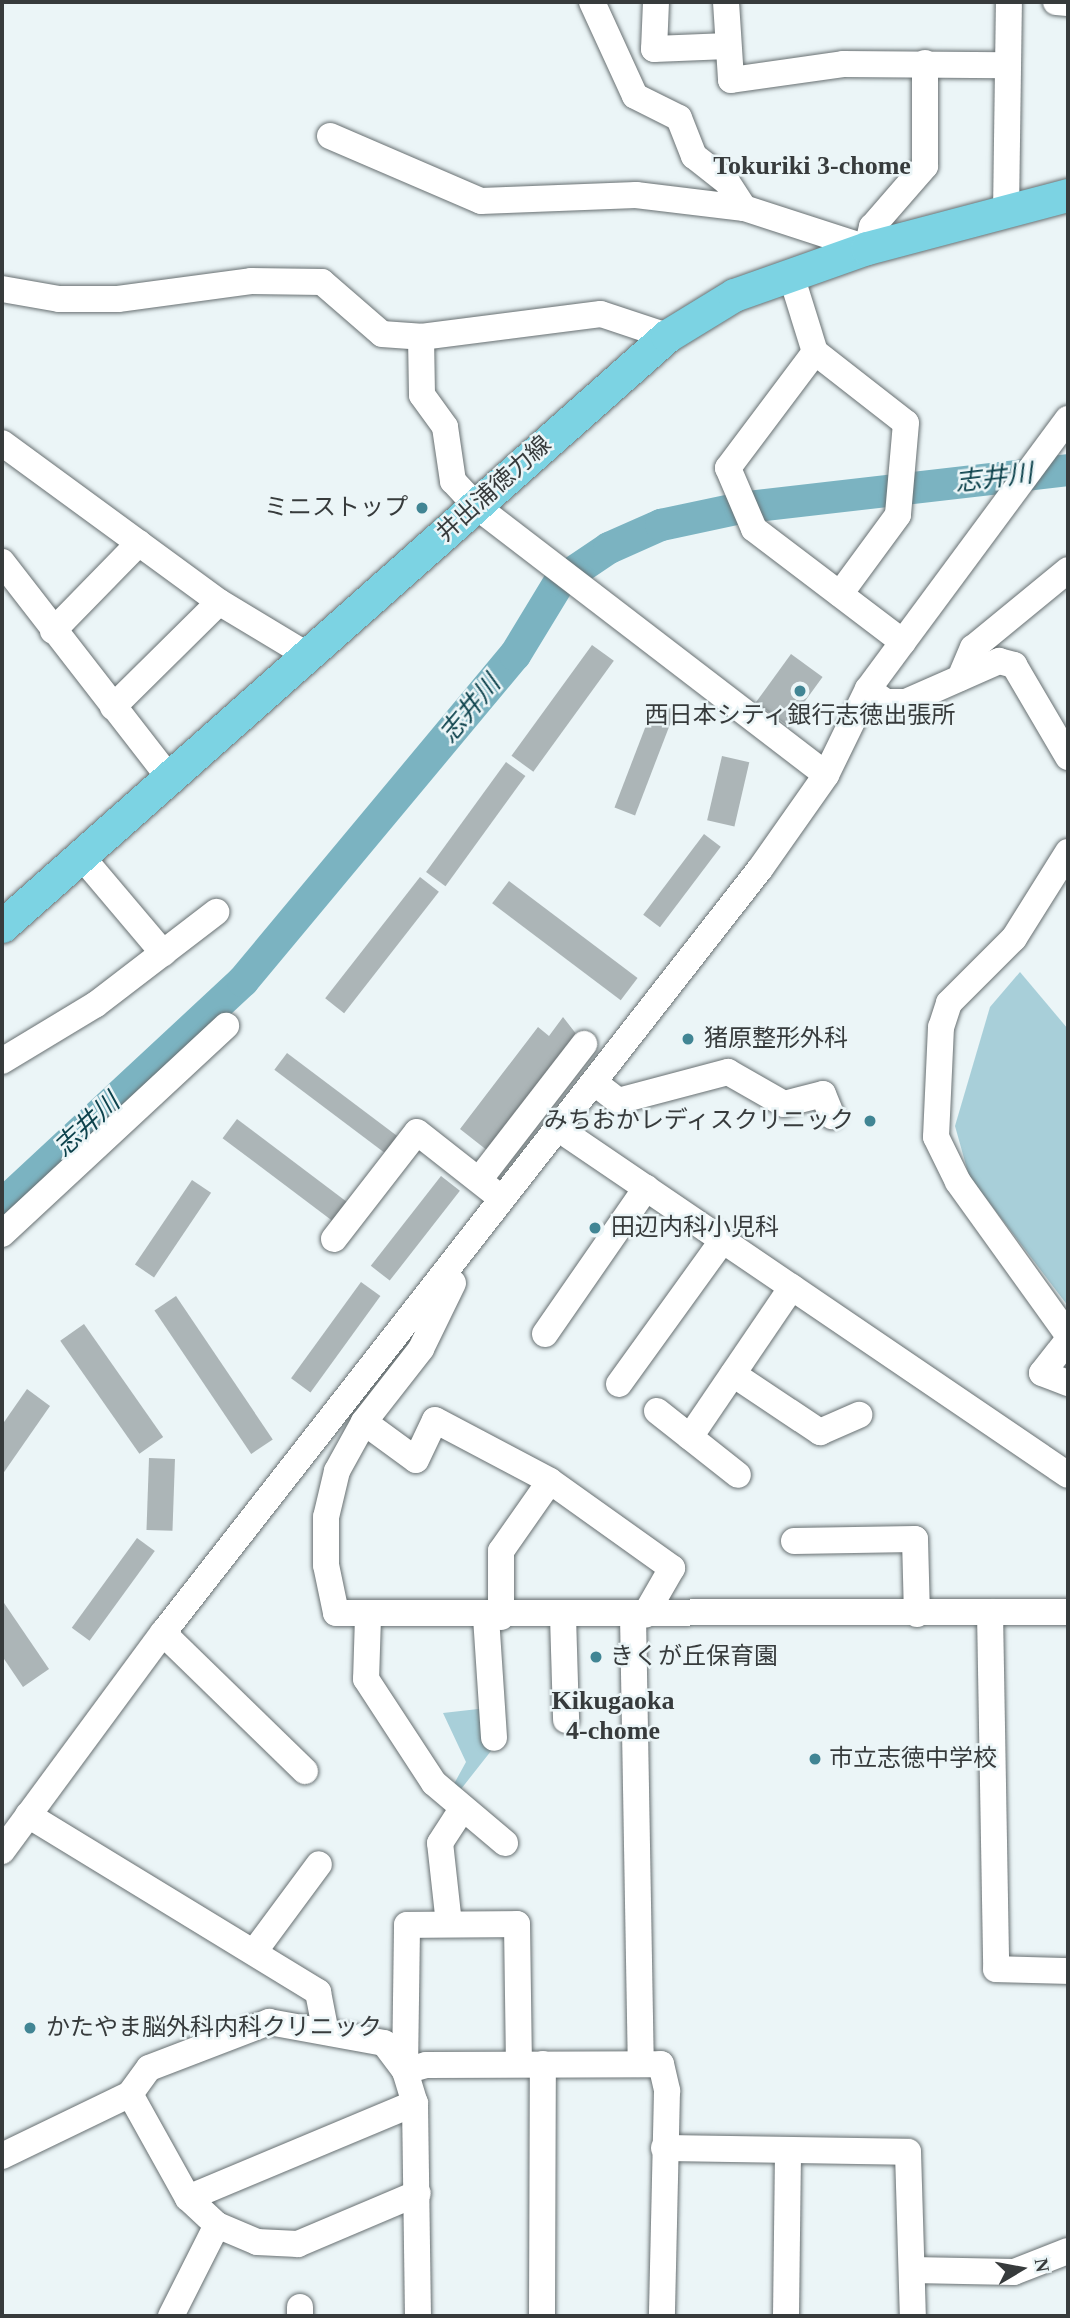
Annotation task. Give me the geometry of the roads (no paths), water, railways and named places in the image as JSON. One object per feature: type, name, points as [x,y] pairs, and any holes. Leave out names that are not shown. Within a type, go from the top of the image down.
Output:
[{"type":"main road","name":"井出浦徳力線","points":[[2,926],[667,336],[734,295],[867,248],[1068,195]]},
{"type":"street","points":[[592,2],[635,96],[679,118],[694,156],[727,182],[744,208]]},
{"type":"street","points":[[656,2],[654,49],[728,46]]},
{"type":"street","points":[[726,2],[731,80],[844,64],[1006,65]]},
{"type":"street","points":[[1006,212],[1009,2]]},
{"type":"street","points":[[1056,2],[1068,4]]},
{"type":"street","points":[[330,136],[481,201],[636,195],[744,208],[867,248],[872,227],[925,166],[925,63]]},
{"type":"street","points":[[791,275],[815,352],[906,424],[898,515],[840,594]]},
{"type":"street","points":[[2,289],[60,299],[118,299],[251,281],[322,282],[382,334],[421,337],[601,314],[667,336]]},
{"type":"street","points":[[421,337],[422,395],[445,427],[453,481],[476,506],[826,775]]},
{"type":"street","points":[[815,352],[728,468],[754,529],[903,642]]},
{"type":"street","points":[[2,1851],[163,1633],[595,1083],[826,775],[868,689],[1068,419]]},
{"type":"street","points":[[2,443],[26,467],[139,542],[219,602],[307,655]]},
{"type":"street","points":[[52,631],[139,542]]},
{"type":"street","points":[[2,562],[52,631],[169,777]]},
{"type":"street","points":[[960,678],[973,648],[1068,570]]},
{"type":"street","points":[[113,707],[219,602]]},
{"type":"street","points":[[868,689],[886,702],[906,702],[999,661],[1014,665],[1068,757]]},
{"type":"street","points":[[1068,852],[1014,938],[949,1003],[941,1027],[936,1137],[958,1182],[1068,1335]]},
{"type":"street","points":[[82,857],[163,953]]},
{"type":"street","points":[[2,1061],[95,1005],[216,912]]},
{"type":"street","points":[[2,1234],[226,1026]]},
{"type":"street","points":[[479,1180],[584,1044]]},
{"type":"street","points":[[595,1083],[618,1101],[728,1072],[784,1104],[824,1094],[832,1116]]},
{"type":"street","points":[[559,1129],[1068,1475]]},
{"type":"street","points":[[334,1239],[417,1132],[502,1199]]},
{"type":"street","points":[[545,1334],[646,1188]]},
{"type":"street","points":[[619,1384],[723,1240]]},
{"type":"street","points":[[448,1272],[454,1285],[421,1349],[364,1422],[337,1471],[326,1517],[326,1564],[336,1613],[368,1617],[494,1617],[1068,1612]]},
{"type":"street","points":[[690,1437],[792,1287]]},
{"type":"street","points":[[1068,1340],[1042,1373],[1068,1383]]},
{"type":"street","points":[[733,1374],[820,1432],[859,1415]]},
{"type":"street","points":[[657,1411],[738,1475]]},
{"type":"street","points":[[364,1422],[416,1460],[435,1420],[550,1481],[672,1567],[639,1615],[641,2064]]},
{"type":"street","points":[[494,1738],[494,1617],[501,1551],[550,1481]]},
{"type":"street","points":[[794,1541],[915,1539],[917,1614]]},
{"type":"street","points":[[990,1612],[996,1969],[1068,1971]]},
{"type":"street","points":[[563,1616],[566,1720]]},
{"type":"street","points":[[368,1617],[366,1679],[434,1783],[461,1811],[505,1843]]},
{"type":"street","points":[[163,1633],[305,1771]]},
{"type":"street","points":[[449,1924],[440,1843],[461,1811]]},
{"type":"street","points":[[28,1815],[318,1992],[325,2029]]},
{"type":"street","points":[[254,1952],[319,1864]]},
{"type":"street","points":[[418,2316],[415,2104],[405,2071],[407,1925],[517,1924],[531,2064],[542,2316]]},
{"type":"street","points":[[3,2151],[30,2145],[130,2094],[149,2068],[269,2022],[325,2029],[384,2043],[405,2071]]},
{"type":"street","points":[[405,2071],[426,2065],[531,2064],[641,2064],[664,2069],[662,2316]]},
{"type":"street","points":[[130,2094],[188,2198],[217,2225],[288,2246],[418,2193]]},
{"type":"street","points":[[188,2198],[415,2104]]},
{"type":"street","points":[[664,2148],[908,2152],[913,2316]]},
{"type":"street","points":[[786,2316],[788,2152]]},
{"type":"street","points":[[171,2316],[217,2225]]},
{"type":"street","points":[[912,2270],[1014,2272],[1068,2251]]},
{"type":"waterway","name":"志井川","points":[[2,1205],[243,981],[515,655],[560,581],[609,548],[661,525],[740,508],[1068,470]]},
{"type":"place","name":"ミニストップ","points":[[422,508]]},
{"type":"place","name":"西日本シティ銀行志徳出張所","points":[[800,691]]},
{"type":"place","name":"猪原整形外科","points":[[688,1039]]},
{"type":"place","name":"みちおかレディスクリニック","points":[[870,1121]]},
{"type":"place","name":"田辺内科小児科","points":[[595,1228]]},
{"type":"place","name":"きくが丘保育園","points":[[596,1657]]},
{"type":"place","name":"市立志徳中学校","points":[[815,1759]]},
{"type":"place","name":"かたやま脳外科内科クリニック","points":[[30,2028]]},
{"type":"district","name":"Tokuriki 3-chome","points":[[812,166]]},
{"type":"district","name":"Kikugaoka 4-chome","points":[[613,1716]]}]
